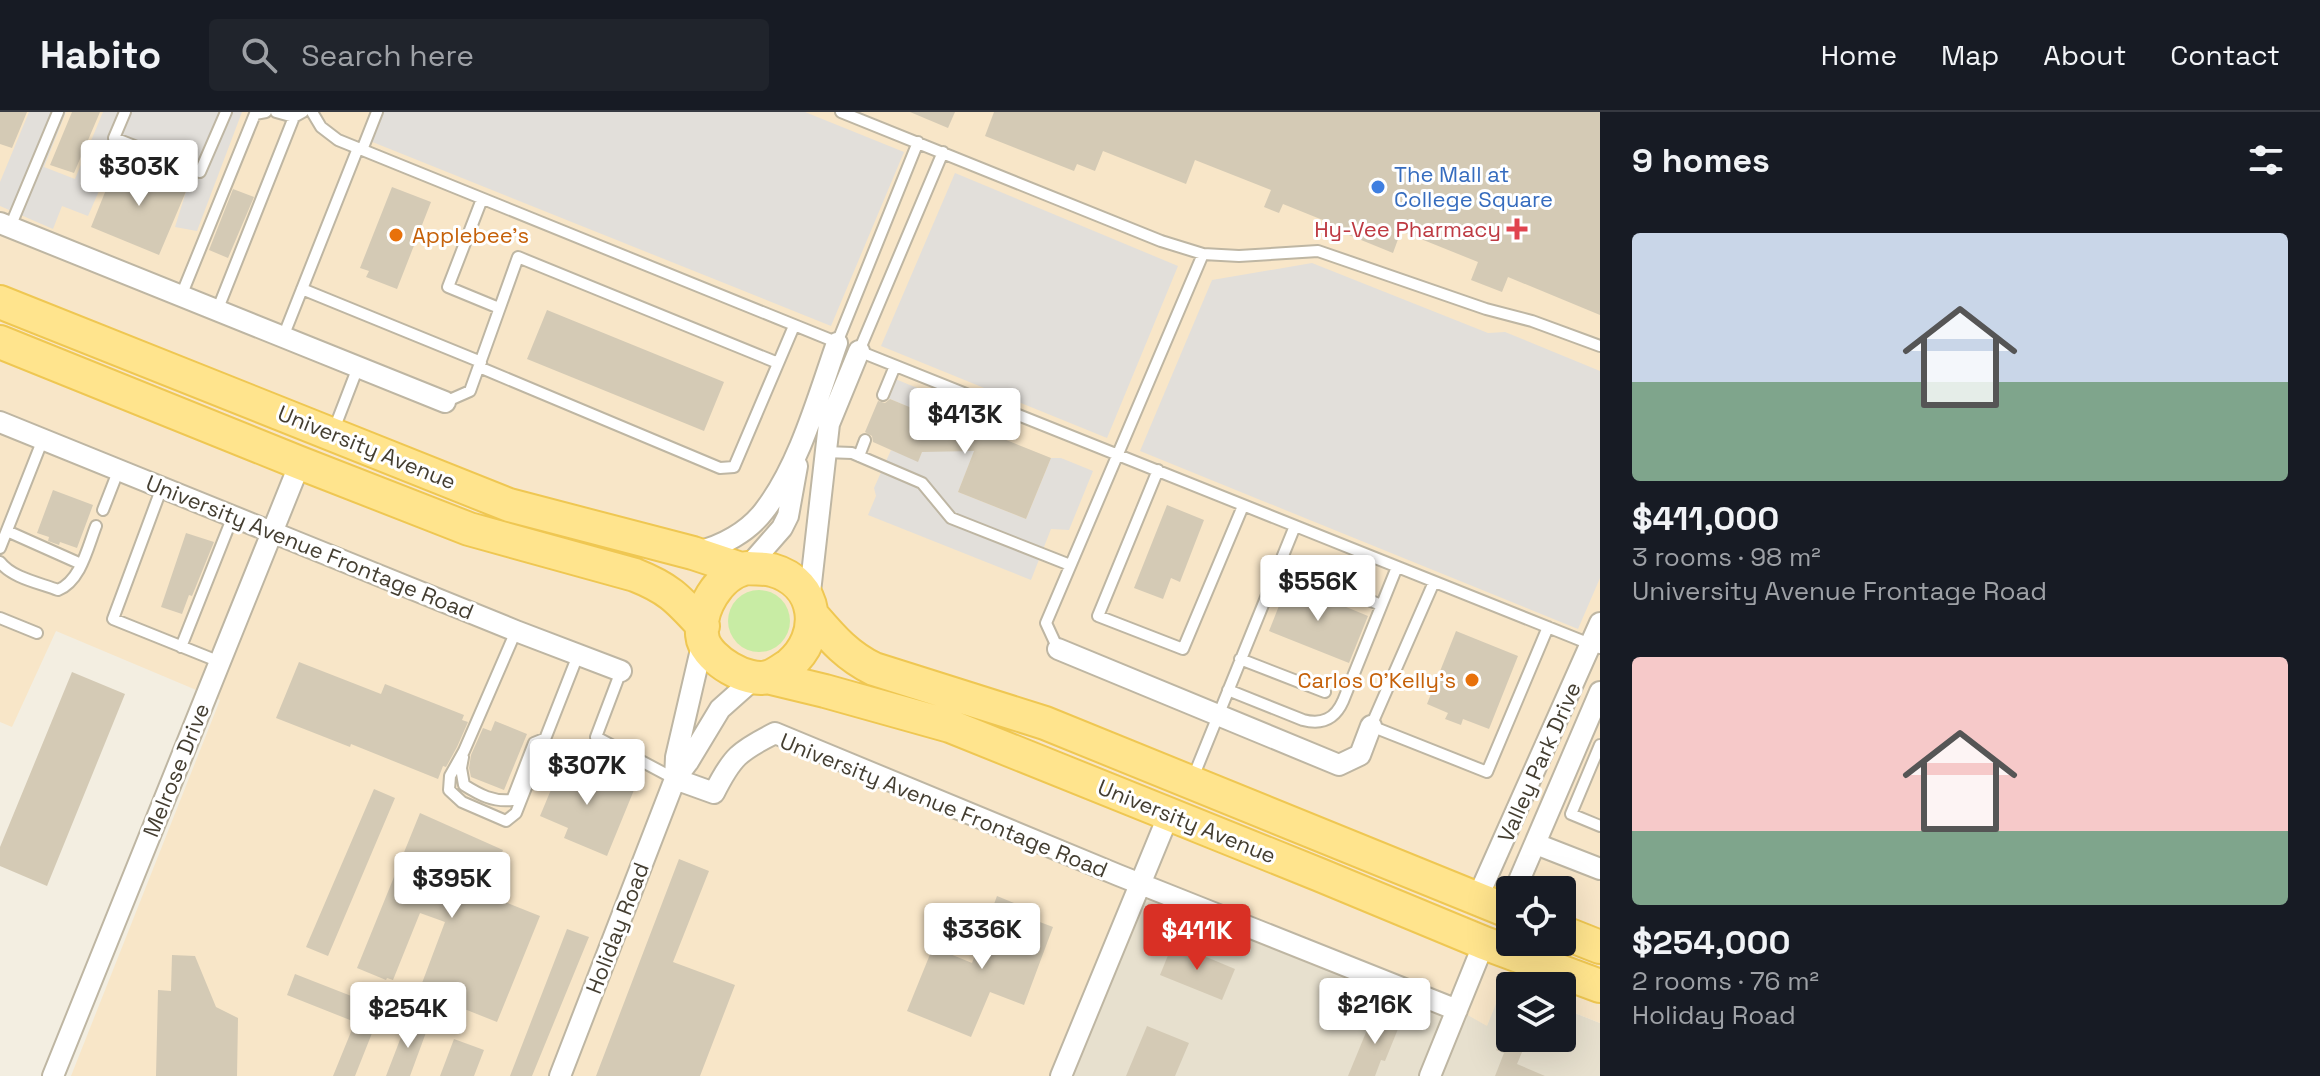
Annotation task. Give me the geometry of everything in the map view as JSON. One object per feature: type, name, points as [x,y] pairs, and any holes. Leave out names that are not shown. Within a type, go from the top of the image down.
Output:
[{"type":"main road","name":"University Avenue","points":[[0,302],[509,505],[744,569]]},
{"type":"main road","name":"University Avenue","points":[[0,342],[469,529],[647,580],[672,594],[703,634]]},
{"type":"main road","points":[[300,463],[330,453],[399,478],[464,486]]},
{"type":"main road","points":[[744,569],[769,569],[786,575],[799,586],[811,608],[808,639],[798,657],[782,670],[762,677],[737,672],[719,662],[703,634],[706,606],[713,592],[725,580],[744,569]]},
{"type":"main road","name":"University Avenue","points":[[811,608],[844,651],[874,669],[1045,723],[1332,841],[1496,900]]},
{"type":"main road","name":"University Avenue","points":[[762,677],[950,726],[1484,943],[1600,986]]},
{"type":"main road","points":[[1169,814],[1195,803],[1272,832],[1332,841]]},
{"type":"main road","points":[[1320,875],[1371,875],[1460,910],[1496,903]]},
{"type":"main road","points":[[1576,938],[1600,947]]},
{"type":"street","points":[[5,225],[445,402]]},
{"type":"street","points":[[693,553],[718,547],[741,533],[763,513],[800,446],[837,343]]},
{"type":"street","points":[[811,608],[829,424],[859,351]]},
{"type":"street","name":"University Avenue Frontage Road","points":[[0,422],[621,671]]},
{"type":"street","points":[[744,569],[782,528],[788,516],[800,446]]},
{"type":"street","name":"Melrose Drive","points":[[53,1076],[300,463]]},
{"type":"street","name":"Valley Park Drive","points":[[1512,876],[1596,646],[1600,623]]},
{"type":"street","name":"Holiday Road","points":[[675,779],[676,757],[703,634]]},
{"type":"street","points":[[1058,649],[1339,765],[1360,755],[1371,726]]},
{"type":"street","name":"Holiday Road","points":[[560,1076],[675,779],[720,709],[762,677]]},
{"type":"street","name":"Valley Park Drive","points":[[1518,876],[1536,844],[1600,692]]},
{"type":"street","name":"University Avenue Frontage Road","points":[[675,779],[714,793],[729,764],[751,745],[775,733],[1140,884],[1457,1010]]},
{"type":"street","points":[[1061,1076],[1169,814]]},
{"type":"street","points":[[1536,844],[1600,869]]},
{"type":"street","points":[[1430,1076],[1484,943]]},
{"type":"lane","points":[[5,225],[58,112]]},
{"type":"lane","points":[[125,112],[114,138],[200,172],[226,112]]},
{"type":"lane","points":[[181,296],[255,114],[266,112]]},
{"type":"lane","points":[[217,311],[299,114],[276,112]]},
{"type":"lane","points":[[312,112],[321,127],[338,140],[1596,646]]},
{"type":"lane","points":[[283,337],[377,112]]},
{"type":"lane","points":[[841,112],[1161,241],[1203,254],[1239,256],[1318,251],[1600,346]]},
{"type":"lane","points":[[837,343],[918,142]]},
{"type":"lane","points":[[859,351],[943,152]]},
{"type":"lane","points":[[482,199],[448,287],[499,308]]},
{"type":"lane","points":[[1058,649],[1046,623],[1203,254]]},
{"type":"lane","points":[[445,402],[470,391],[518,257],[778,363]]},
{"type":"lane","points":[[302,289],[720,468],[734,467],[794,326]]},
{"type":"lane","points":[[883,395],[895,366]]},
{"type":"lane","points":[[332,433],[358,367]]},
{"type":"lane","points":[[0,548],[43,439]]},
{"type":"lane","points":[[859,456],[865,440]]},
{"type":"lane","points":[[825,452],[852,453],[922,483],[951,518],[1070,565]]},
{"type":"lane","points":[[103,510],[119,469]]},
{"type":"lane","points":[[1158,470],[1098,616],[1183,649],[1243,506]]},
{"type":"lane","points":[[162,487],[113,619],[220,662]]},
{"type":"lane","points":[[181,647],[233,516]]},
{"type":"lane","points":[[0,562],[4,568],[58,590],[66,586],[81,564],[96,526]]},
{"type":"lane","points":[[1190,783],[1295,526]]},
{"type":"lane","points":[[7,531],[81,564]]},
{"type":"lane","points":[[1279,564],[1381,605]]},
{"type":"lane","points":[[1228,690],[1313,723],[1330,719],[1338,712],[1397,567]]},
{"type":"lane","points":[[1434,582],[1371,726],[1487,772],[1548,627]]},
{"type":"lane","points":[[0,618],[37,633]]},
{"type":"lane","points":[[516,631],[450,776],[449,790],[462,802],[506,821],[516,813],[578,654]]},
{"type":"lane","points":[[1240,659],[1325,692]]},
{"type":"lane","points":[[621,671],[596,737],[675,779]]},
{"type":"lane","points":[[464,751],[461,768],[464,785],[483,797],[512,800],[534,743],[544,739]]},
{"type":"lane","points":[[1600,745],[1571,814],[1600,826]]},
{"type":"shaded area","points":[[0,112],[1600,112],[1600,1023],[1576,1014],[1576,972],[1496,972],[1496,1004],[1487,1026],[1457,1009],[1140,884],[1061,1076],[71,1076],[220,700],[56,631],[12,727],[0,722]]},
{"type":"shaded area","points":[[29,112],[66,112],[44,167],[75,179],[103,112],[242,112],[197,231],[175,227],[189,182],[114,157],[88,216],[62,206],[53,229],[0,206],[0,182]]},
{"type":"shaded area","points":[[371,112],[805,112],[904,152],[831,326],[360,137]]},
{"type":"shaded area","points":[[955,173],[1178,266],[1107,438],[881,346]]},
{"type":"shaded area","points":[[1312,263],[1488,333],[1505,332],[1600,371],[1600,578],[1578,629],[1140,451],[1212,280]]},
{"type":"shaded area","points":[[888,376],[988,417],[958,492],[1026,519],[1051,458],[1061,458],[1093,471],[1069,530],[1051,529],[1031,580],[868,515],[876,496],[874,488],[891,450],[918,461],[936,419],[881,395]]},
{"type":"shaded area","points":[[1140,884],[1457,1009],[1487,1025],[1496,1002],[1496,1052],[1576,1052],[1576,1014],[1600,1023],[1600,1076],[1061,1076]]},
{"type":"green space","points":[[759,590],[771,592],[781,599],[788,609],[788,633],[781,643],[771,650],[759,652],[747,650],[737,643],[730,633],[728,621],[730,609],[737,599],[747,592]]},
{"type":"building","points":[[0,112],[27,112],[12,148],[0,144]]},
{"type":"building","points":[[72,112],[100,112],[74,173],[50,165]]},
{"type":"building","points":[[910,112],[955,112],[948,128]]},
{"type":"building","name":"The Mall at College Square","points":[[994,112],[1600,112],[1600,315],[1508,277],[1502,292],[1471,280],[1478,262],[1401,231],[1393,253],[1283,204],[1279,213],[1264,207],[1271,190],[1195,160],[1186,184],[1103,151],[1095,171],[1077,164],[1074,171],[985,136]]},
{"type":"building","points":[[118,160],[187,189],[159,255],[91,227]]},
{"type":"building","name":"Applebee's","points":[[392,187],[431,202],[397,289],[366,277],[369,271],[360,268]]},
{"type":"building","points":[[233,189],[254,197],[228,258],[209,250]]},
{"type":"building","points":[[547,310],[724,382],[704,431],[527,359]]},
{"type":"building","points":[[890,399],[936,418],[932,428],[979,429],[1051,458],[1026,519],[958,492],[974,451],[922,452],[918,462],[873,442],[872,436],[865,432],[878,401],[885,403]]},
{"type":"building","points":[[53,490],[93,505],[77,548],[48,541],[49,537],[37,533]]},
{"type":"building","points":[[1167,505],[1204,520],[1180,582],[1171,578],[1163,599],[1134,588]]},
{"type":"building","points":[[186,533],[214,542],[182,614],[161,607]]},
{"type":"building","points":[[1288,583],[1368,616],[1349,663],[1269,631]]},
{"type":"building","name":"Carlos O'Kelly's","points":[[1456,631],[1518,656],[1489,729],[1463,719],[1461,725],[1445,719],[1448,713],[1427,704]]},
{"type":"building","points":[[299,662],[381,694],[385,684],[464,715],[462,720],[468,722],[438,779],[276,718]]},
{"type":"building","points":[[72,672],[125,694],[47,886],[0,866],[0,847]]},
{"type":"building","points":[[495,721],[527,734],[504,790],[471,777],[469,768],[471,755],[483,728],[491,731]]},
{"type":"building","points":[[563,761],[634,790],[607,856],[564,838],[568,828],[540,816]]},
{"type":"building","points":[[374,789],[395,798],[328,956],[306,947]]},
{"type":"building","points":[[420,813],[503,850],[485,894],[540,916],[497,1022],[419,991],[445,922],[420,913],[393,980],[357,968]]},
{"type":"building","points":[[679,859],[709,871],[673,962],[735,985],[700,1076],[596,1076]]},
{"type":"building","points":[[997,896],[1014,903],[1011,911],[1053,927],[1024,1005],[990,992],[971,1037],[907,1011],[933,947],[972,963]]},
{"type":"building","points":[[567,929],[589,937],[532,1076],[510,1076]]},
{"type":"building","points":[[1173,943],[1235,969],[1222,1000],[1160,975]]},
{"type":"building","points":[[172,955],[195,956],[216,1007],[238,1018],[237,1076],[156,1076],[158,990],[171,991]]},
{"type":"building","points":[[295,974],[382,1008],[355,1076],[333,1076],[355,1022],[287,995]]},
{"type":"building","points":[[1343,990],[1366,998],[1359,1018],[1336,1011]]},
{"type":"building","points":[[1374,1013],[1400,1024],[1385,1061],[1381,1060],[1375,1076],[1348,1076]]},
{"type":"building","points":[[408,1019],[428,1027],[410,1076],[386,1076]]},
{"type":"building","points":[[1147,1026],[1189,1043],[1175,1076],[1126,1076]]},
{"type":"building","points":[[454,1039],[484,1050],[474,1076],[440,1076]]},
{"type":"building","points":[[1501,1052],[1522,1052],[1517,1064],[1545,1076],[1495,1076],[1504,1053]]},
{"type":"place","name":"The Mall at College Square","points":[[1378,187]]},
{"type":"place","name":"Hy-Vee Pharmacy","points":[[1517,229]]},
{"type":"place","name":"Applebee's","points":[[396,235]]},
{"type":"place","name":"Carlos O'Kelly's","points":[[1472,680]]}]
